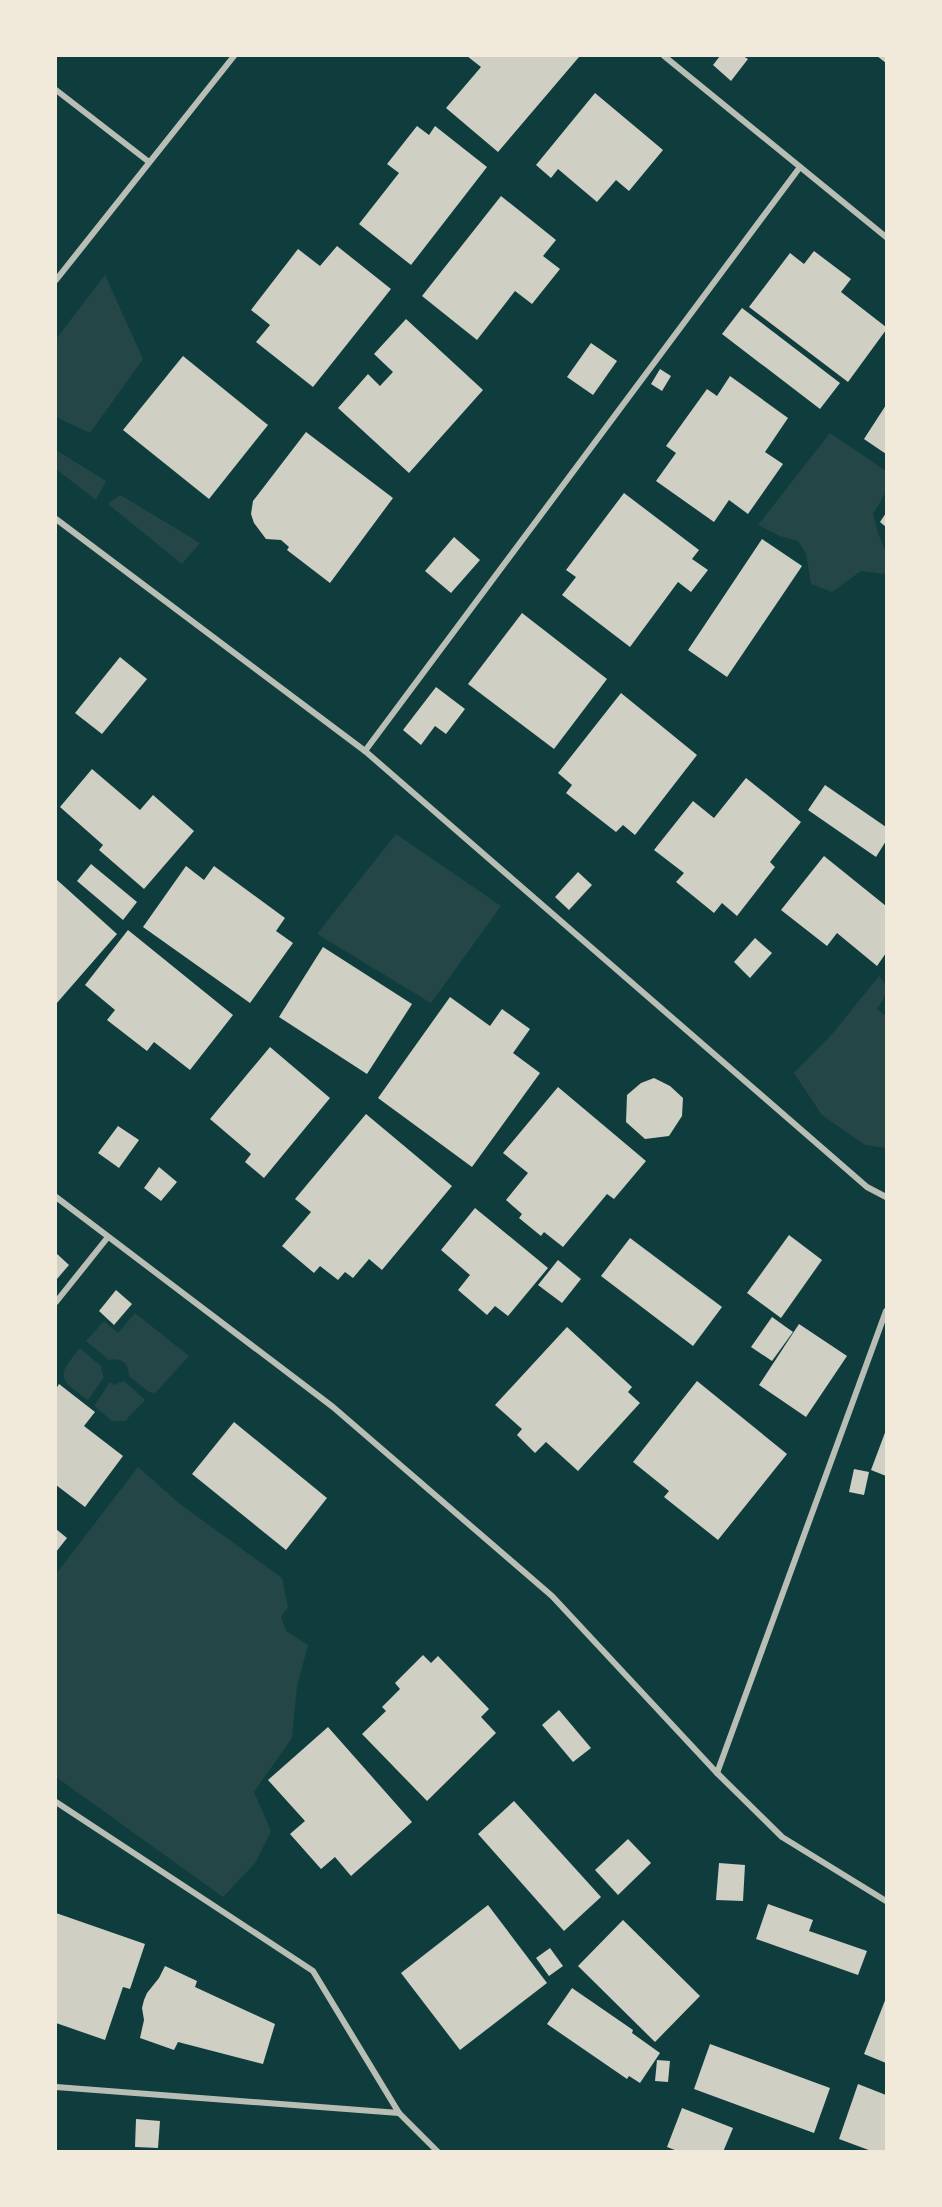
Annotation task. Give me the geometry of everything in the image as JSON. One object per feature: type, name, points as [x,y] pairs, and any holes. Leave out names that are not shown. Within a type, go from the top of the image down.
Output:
[{"type":"street","points":[[56,280],[234,56]]},
{"type":"street","points":[[664,56],[886,237]]},
{"type":"street","points":[[56,90],[149,162]]},
{"type":"street","points":[[365,751],[800,168]]},
{"type":"street","points":[[56,519],[365,751],[867,1187],[886,1197]]},
{"type":"street","points":[[56,1197],[333,1407],[552,1596],[717,1773],[782,1837],[886,1901]]},
{"type":"street","points":[[56,1302],[108,1237]]},
{"type":"street","points":[[717,1773],[886,1311]]},
{"type":"street","points":[[56,1802],[313,1971],[399,2113],[438,2151]]},
{"type":"street","points":[[56,2087],[399,2113]]},
{"type":"shaded area","points":[[105,275],[143,359],[90,433],[56,417],[56,339]]},
{"type":"shaded area","points":[[830,433],[886,471],[886,492],[873,514],[886,553],[886,574],[861,571],[832,592],[811,584],[806,554],[798,541],[780,536],[758,525]]},
{"type":"shaded area","points":[[56,450],[106,481],[96,500],[56,469]]},
{"type":"shaded area","points":[[120,495],[200,543],[182,564],[108,504]]},
{"type":"shaded area","points":[[396,834],[501,906],[431,1003],[317,934]]},
{"type":"shaded area","points":[[879,976],[886,989],[885,996],[877,1009],[886,1016],[886,1148],[865,1145],[822,1115],[794,1073],[833,1033]]},
{"type":"shaded area","points":[[135,1313],[189,1356],[155,1393],[149,1392],[129,1376],[126,1364],[117,1359],[109,1360],[86,1341],[104,1321],[118,1333]]},
{"type":"shaded area","points":[[80,1348],[102,1367],[104,1377],[88,1400],[71,1387],[64,1377],[67,1365]]},
{"type":"shaded area","points":[[124,1381],[145,1400],[125,1421],[112,1421],[94,1406],[110,1382],[114,1385]]},
{"type":"shaded area","points":[[138,1467],[180,1504],[282,1578],[288,1607],[281,1617],[286,1631],[308,1645],[297,1686],[292,1738],[254,1792],[271,1831],[256,1862],[223,1897],[56,1777],[56,1574]]},
{"type":"building","points":[[467,56],[579,57],[498,152],[446,108],[481,67]]},
{"type":"building","points":[[720,56],[743,56],[748,59],[731,81],[713,65]]},
{"type":"building","points":[[877,56],[886,56],[886,63]]},
{"type":"building","points":[[595,93],[663,150],[629,191],[616,180],[597,202],[558,169],[551,178],[536,165]]},
{"type":"building","points":[[417,126],[429,135],[435,126],[487,167],[411,265],[359,224],[399,173],[387,164]]},
{"type":"building","points":[[501,196],[556,240],[543,256],[560,269],[532,304],[515,291],[477,340],[422,296]]},
{"type":"building","points":[[337,246],[391,289],[313,387],[256,342],[270,325],[251,310],[298,249],[320,266]]},
{"type":"building","points":[[814,251],[851,279],[841,292],[886,327],[848,382],[749,307],[790,253],[804,264]]},
{"type":"building","points":[[742,308],[840,383],[820,409],[722,334]]},
{"type":"building","points":[[406,319],[483,390],[409,473],[338,408],[368,374],[380,386],[393,372],[374,354]]},
{"type":"building","points":[[591,343],[617,361],[593,395],[567,377]]},
{"type":"building","points":[[183,356],[268,425],[209,499],[123,430]]},
{"type":"building","points":[[660,369],[671,376],[662,391],[651,384]]},
{"type":"building","points":[[730,376],[788,418],[765,452],[783,464],[748,514],[729,500],[714,522],[656,481],[676,453],[666,446],[707,389],[717,396]]},
{"type":"building","points":[[886,405],[886,454],[864,439]]},
{"type":"building","points":[[306,432],[393,498],[330,583],[287,550],[289,547],[281,540],[266,539],[254,523],[251,514],[253,501]]},
{"type":"building","points":[[624,493],[699,550],[692,559],[708,570],[691,592],[678,582],[630,647],[562,595],[576,577],[566,570]]},
{"type":"building","points":[[886,513],[886,527],[880,522]]},
{"type":"building","points":[[454,537],[480,560],[451,593],[425,571]]},
{"type":"building","points":[[762,539],[802,566],[727,677],[688,650]]},
{"type":"building","points":[[522,613],[607,679],[554,749],[468,684]]},
{"type":"building","points":[[120,657],[147,679],[102,734],[75,713]]},
{"type":"building","points":[[436,687],[465,709],[446,734],[435,726],[421,745],[403,730]]},
{"type":"building","points":[[621,693],[697,755],[635,835],[623,825],[616,832],[566,793],[572,785],[558,773]]},
{"type":"building","points":[[92,769],[140,810],[153,795],[194,831],[144,889],[99,850],[103,845],[60,807]]},
{"type":"building","points":[[746,778],[801,822],[770,862],[775,867],[737,916],[722,903],[714,913],[676,882],[684,873],[654,850],[693,801],[714,818]]},
{"type":"building","points":[[825,785],[886,827],[886,841],[876,857],[808,810]]},
{"type":"building","points":[[824,856],[886,906],[886,953],[877,966],[837,933],[827,946],[781,910]]},
{"type":"building","points":[[91,864],[137,902],[123,920],[77,881]]},
{"type":"building","points":[[186,866],[204,880],[214,866],[285,918],[276,931],[293,943],[250,1003],[143,927]]},
{"type":"building","points":[[578,872],[592,885],[569,910],[555,897]]},
{"type":"building","points":[[56,879],[117,934],[56,1004]]},
{"type":"building","points":[[128,930],[233,1015],[190,1070],[154,1042],[147,1051],[107,1020],[115,1010],[85,985]]},
{"type":"building","points":[[755,938],[772,953],[750,978],[734,962]]},
{"type":"building","points":[[323,947],[412,1004],[367,1074],[279,1017]]},
{"type":"building","points":[[450,997],[490,1026],[502,1009],[530,1029],[513,1053],[540,1073],[472,1167],[378,1098]]},
{"type":"building","points":[[270,1047],[330,1098],[264,1178],[245,1162],[251,1154],[210,1119]]},
{"type":"building","points":[[654,1078],[670,1086],[683,1098],[682,1116],[669,1136],[645,1139],[626,1122],[627,1095],[641,1083]]},
{"type":"building","points":[[558,1087],[646,1161],[614,1199],[607,1194],[563,1247],[544,1232],[541,1236],[519,1218],[522,1214],[506,1200],[528,1173],[503,1153]]},
{"type":"building","points":[[366,1114],[452,1186],[382,1270],[369,1259],[353,1278],[345,1272],[338,1280],[320,1266],[314,1273],[282,1246],[311,1212],[295,1199]]},
{"type":"building","points":[[118,1126],[139,1140],[119,1168],[98,1153]]},
{"type":"building","points":[[159,1167],[177,1182],[161,1201],[144,1188]]},
{"type":"building","points":[[475,1208],[548,1268],[508,1316],[495,1306],[487,1315],[458,1290],[470,1275],[441,1250]]},
{"type":"building","points":[[789,1235],[822,1260],[781,1318],[747,1293]]},
{"type":"building","points":[[630,1238],[722,1307],[693,1346],[601,1276]]},
{"type":"building","points":[[56,1253],[69,1265],[57,1279],[56,1278]]},
{"type":"building","points":[[558,1260],[581,1279],[562,1303],[538,1285]]},
{"type":"building","points":[[116,1290],[132,1304],[114,1325],[99,1311]]},
{"type":"building","points":[[772,1317],[793,1332],[772,1361],[751,1347]]},
{"type":"building","points":[[799,1324],[847,1356],[806,1417],[759,1385]]},
{"type":"building","points":[[567,1327],[632,1387],[628,1392],[640,1403],[578,1471],[546,1442],[535,1453],[517,1435],[522,1429],[495,1405]]},
{"type":"building","points":[[697,1381],[787,1454],[718,1540],[664,1497],[669,1491],[633,1462]]},
{"type":"building","points":[[59,1384],[95,1412],[84,1426],[123,1456],[85,1507],[56,1485],[56,1389]]},
{"type":"building","points":[[234,1422],[327,1498],[286,1550],[192,1474]]},
{"type":"building","points":[[886,1430],[886,1476],[871,1470]]},
{"type":"building","points":[[854,1469],[869,1472],[864,1495],[849,1492]]},
{"type":"building","points":[[56,1529],[67,1538],[56,1552]]},
{"type":"building","points":[[423,1655],[431,1663],[438,1656],[489,1709],[481,1717],[496,1733],[427,1801],[362,1734],[386,1711],[382,1707],[400,1689],[395,1683]]},
{"type":"building","points":[[559,1710],[591,1748],[573,1762],[542,1725]]},
{"type":"building","points":[[328,1727],[412,1822],[351,1876],[335,1857],[321,1869],[290,1834],[305,1821],[268,1780]]},
{"type":"building","points":[[514,1801],[601,1897],[564,1931],[478,1834]]},
{"type":"building","points":[[628,1839],[651,1863],[618,1895],[595,1870]]},
{"type":"building","points":[[719,1863],[745,1865],[743,1901],[716,1900]]},
{"type":"building","points":[[768,1904],[813,1920],[809,1931],[867,1951],[858,1975],[756,1939]]},
{"type":"building","points":[[488,1905],[547,1983],[460,2050],[401,1973]]},
{"type":"building","points":[[56,1913],[145,1944],[130,1989],[123,1987],[105,2040],[56,2023]]},
{"type":"building","points":[[623,1920],[700,1996],[655,2042],[578,1966]]},
{"type":"building","points":[[550,1948],[563,1966],[549,1976],[536,1958]]},
{"type":"building","points":[[165,1966],[197,1981],[195,1987],[275,2024],[263,2064],[178,2042],[174,2050],[140,2038],[144,2020],[142,2008],[144,2000]]},
{"type":"building","points":[[572,1988],[633,2030],[632,2033],[660,2053],[640,2083],[629,2076],[627,2079],[547,2024]]},
{"type":"building","points":[[886,1998],[886,2063],[864,2054]]},
{"type":"building","points":[[710,2044],[830,2088],[814,2133],[694,2089]]},
{"type":"building","points":[[657,2060],[670,2061],[668,2082],[655,2081]]},
{"type":"building","points":[[858,2084],[886,2095],[886,2152],[874,2152],[839,2139]]},
{"type":"building","points":[[682,2108],[733,2128],[723,2152],[680,2152],[667,2147]]},
{"type":"building","points":[[136,2119],[160,2121],[158,2148],[135,2147]]}]
